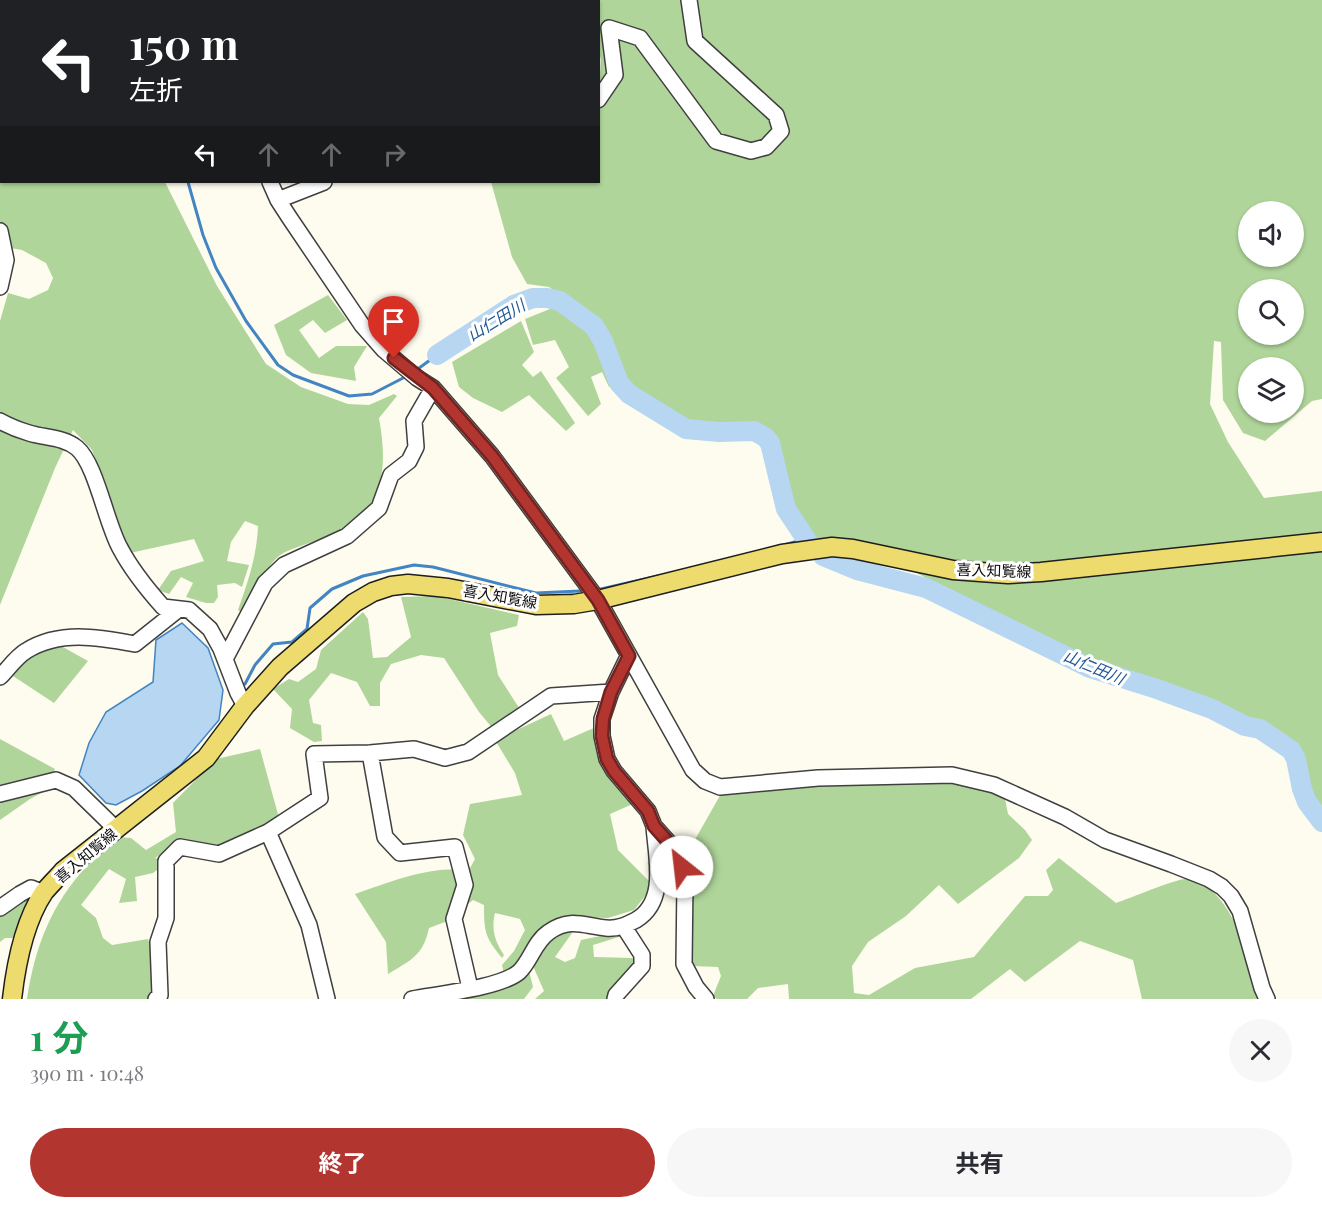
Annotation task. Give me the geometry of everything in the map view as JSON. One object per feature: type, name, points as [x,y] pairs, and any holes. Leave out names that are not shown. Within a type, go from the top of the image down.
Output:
[{"type":"main road","name":"喜入知覧線","points":[[12,999],[20,954],[29,922],[44,893],[63,871],[206,758],[280,667],[354,603],[372,592],[408,584],[448,588],[536,605],[574,604],[782,554],[832,547],[853,549],[953,570],[1008,574],[1087,568],[1322,542]]},
{"type":"street","points":[[600,97],[615,75],[609,28],[640,38],[716,141],[751,151],[766,147],[781,130],[776,115],[695,41],[689,0]]},
{"type":"street","points":[[270,183],[278,200],[362,325],[384,350],[417,378],[433,388],[492,456],[598,600],[693,770],[705,781],[720,787],[818,778],[952,775],[994,786],[1065,817],[1105,840],[1209,879],[1222,887],[1240,911],[1267,999]]},
{"type":"street","points":[[278,200],[321,183]]},
{"type":"street","points":[[0,231],[6,260],[0,287]]},
{"type":"street","points":[[225,659],[265,583],[284,565],[347,536],[379,507],[391,475],[409,461],[416,447],[414,422],[433,388]]},
{"type":"street","points":[[0,421],[30,434],[67,441],[78,449],[88,461],[105,513],[120,548],[163,607],[189,610],[210,629],[246,706]]},
{"type":"street","points":[[0,677],[24,652],[49,639],[85,637],[135,644],[179,609]]},
{"type":"street","points":[[412,999],[505,980],[520,971],[537,943],[549,931],[574,922],[608,928],[624,927],[644,915],[654,901],[658,885],[654,826],[648,811],[614,771],[607,759],[602,736],[603,719],[611,692],[629,656]]},
{"type":"street","points":[[156,999],[160,995],[158,942],[166,918],[166,861],[180,848],[219,854],[268,832],[320,798],[314,754],[370,753],[414,748],[445,758],[468,752],[551,696],[611,692]]},
{"type":"street","points":[[370,753],[386,837],[400,853],[455,846],[465,885],[454,919],[470,988]]},
{"type":"street","points":[[0,794],[56,780],[74,788],[117,830]]},
{"type":"street","points":[[654,826],[678,853],[685,881],[684,964],[696,987],[706,999]]},
{"type":"street","points":[[268,832],[309,925],[327,999]]},
{"type":"street","points":[[0,908],[31,888],[44,893]]},
{"type":"street","points":[[615,999],[642,966],[642,955],[624,927]]},
{"type":"green space","points":[[600,0],[1322,0],[1322,399],[1312,401],[1304,408],[1304,357],[1238,357],[1238,423],[1286,423],[1265,441],[1243,433],[1223,400],[1221,342],[1214,341],[1210,404],[1228,442],[1264,498],[1322,491],[1322,531],[1299,541],[1322,546],[1322,815],[1310,798],[1299,751],[1262,723],[1099,664],[854,542],[814,543],[799,525],[775,441],[756,426],[722,429],[696,428],[624,384],[609,387],[602,372],[591,377],[601,404],[588,416],[556,378],[569,367],[555,340],[533,345],[525,319],[555,307],[558,294],[549,287],[527,284],[512,257],[491,183],[600,183]]},
{"type":"green space","points":[[0,183],[166,183],[217,286],[266,364],[301,387],[348,404],[369,405],[394,394],[397,396],[379,418],[382,438],[382,474],[378,490],[370,505],[360,517],[345,528],[279,556],[264,575],[244,614],[238,610],[254,558],[258,526],[245,521],[231,542],[227,561],[249,565],[242,587],[235,583],[217,585],[218,597],[214,603],[186,597],[193,583],[181,577],[169,594],[158,590],[171,571],[204,561],[194,539],[130,553],[92,450],[73,430],[55,468],[0,605],[0,321],[8,293],[29,299],[48,290],[53,278],[46,263],[22,250],[10,248],[0,282]]},
{"type":"green space","points":[[328,295],[347,320],[325,333],[313,320],[299,330],[319,358],[336,346],[367,346],[354,367],[356,381],[311,373],[286,355],[274,325]]},
{"type":"green space","points":[[521,321],[534,352],[522,365],[533,377],[541,371],[575,423],[566,431],[529,395],[502,412],[473,398],[459,387],[452,362]]},
{"type":"green space","points":[[436,596],[519,615],[517,626],[490,633],[498,675],[521,711],[494,730],[479,712],[444,658],[421,655],[391,664],[380,683],[380,706],[370,706],[357,682],[331,673],[309,700],[313,723],[321,725],[322,741],[314,742],[290,728],[292,709],[273,689],[289,679],[298,682],[316,669],[321,650],[363,612],[368,619],[373,658],[387,657],[411,637],[401,597]]},
{"type":"green space","points":[[54,642],[88,661],[54,703],[13,676],[26,658]]},
{"type":"green space","points":[[551,714],[564,741],[596,727],[635,803],[610,814],[618,850],[651,883],[649,891],[634,910],[608,918],[572,917],[537,932],[517,965],[504,974],[502,965],[514,951],[525,930],[520,919],[495,913],[494,930],[498,945],[504,955],[502,958],[487,934],[484,905],[473,900],[445,922],[429,928],[423,945],[415,956],[388,974],[386,942],[355,894],[425,872],[469,870],[475,859],[463,835],[470,804],[522,795],[515,773],[495,740]]},
{"type":"green space","points":[[0,739],[55,769],[47,790],[0,820]]},
{"type":"green space","points":[[260,749],[279,818],[257,834],[235,839],[221,849],[180,843],[155,858],[162,860],[161,867],[153,873],[135,877],[137,901],[119,903],[126,879],[109,869],[81,905],[96,918],[103,938],[112,945],[148,939],[151,949],[151,997],[148,999],[27,999],[40,944],[47,927],[64,895],[88,865],[120,837],[131,838],[146,850],[176,832],[173,803],[216,759]]},
{"type":"green space","points":[[956,780],[1004,794],[1008,814],[1032,840],[1019,858],[958,904],[939,885],[906,916],[868,942],[852,966],[854,993],[869,995],[915,968],[974,957],[1025,896],[1048,896],[1053,890],[1046,870],[1059,858],[1116,903],[1181,880],[1186,879],[1202,884],[1216,895],[1237,927],[1261,999],[1142,999],[1133,960],[1080,941],[1025,982],[1010,969],[971,999],[789,999],[788,984],[758,988],[747,999],[717,999],[713,996],[721,976],[718,967],[692,966],[693,870],[688,852],[722,792],[832,783]]},
{"type":"green space","points":[[28,896],[33,901],[15,938],[5,938],[0,942],[0,916]]},
{"type":"green space","points":[[577,926],[555,957],[565,962],[575,958],[581,940],[620,932],[622,936],[593,945],[594,957],[633,958],[638,964],[611,999],[535,999],[544,991],[533,966],[541,949],[554,936]]},
{"type":"green space","points":[[528,967],[533,987],[524,999],[435,999],[508,987]]},
{"type":"water","points":[[182,623],[208,648],[223,690],[219,720],[180,766],[116,805],[106,803],[79,775],[89,743],[106,712],[153,682],[156,640]]},
{"type":"waterway","name":"山仁田川","points":[[188,183],[203,235],[216,268],[246,321],[278,365],[293,375],[349,396],[372,394],[407,376]]},
{"type":"waterway","name":"山仁田川","points":[[437,355],[514,305],[533,298],[560,301],[594,326],[603,341],[619,383],[629,394],[686,429],[719,432],[754,431],[765,437],[770,443],[786,509],[808,542]]},
{"type":"waterway","name":"山仁田川","points":[[415,371],[437,355]]},
{"type":"waterway","points":[[784,545],[805,539]]},
{"type":"waterway","name":"山仁田川","points":[[823,556],[857,570],[926,588],[1090,668],[1157,689],[1212,709],[1245,726],[1260,729],[1291,750],[1296,759],[1307,802],[1322,822]]},
{"type":"waterway","points":[[241,685],[245,684],[255,665],[273,644],[292,642],[307,629],[310,608],[332,589],[363,576],[414,565],[433,567],[536,593],[580,591]]},
{"type":"waterway","points":[[601,589],[658,576]]},
{"type":"route","points":[[394,358],[417,378],[433,388],[492,456],[598,600],[619,637],[629,656],[611,692],[603,719],[602,736],[607,759],[614,771],[648,811],[654,826],[678,853],[682,867]]}]
